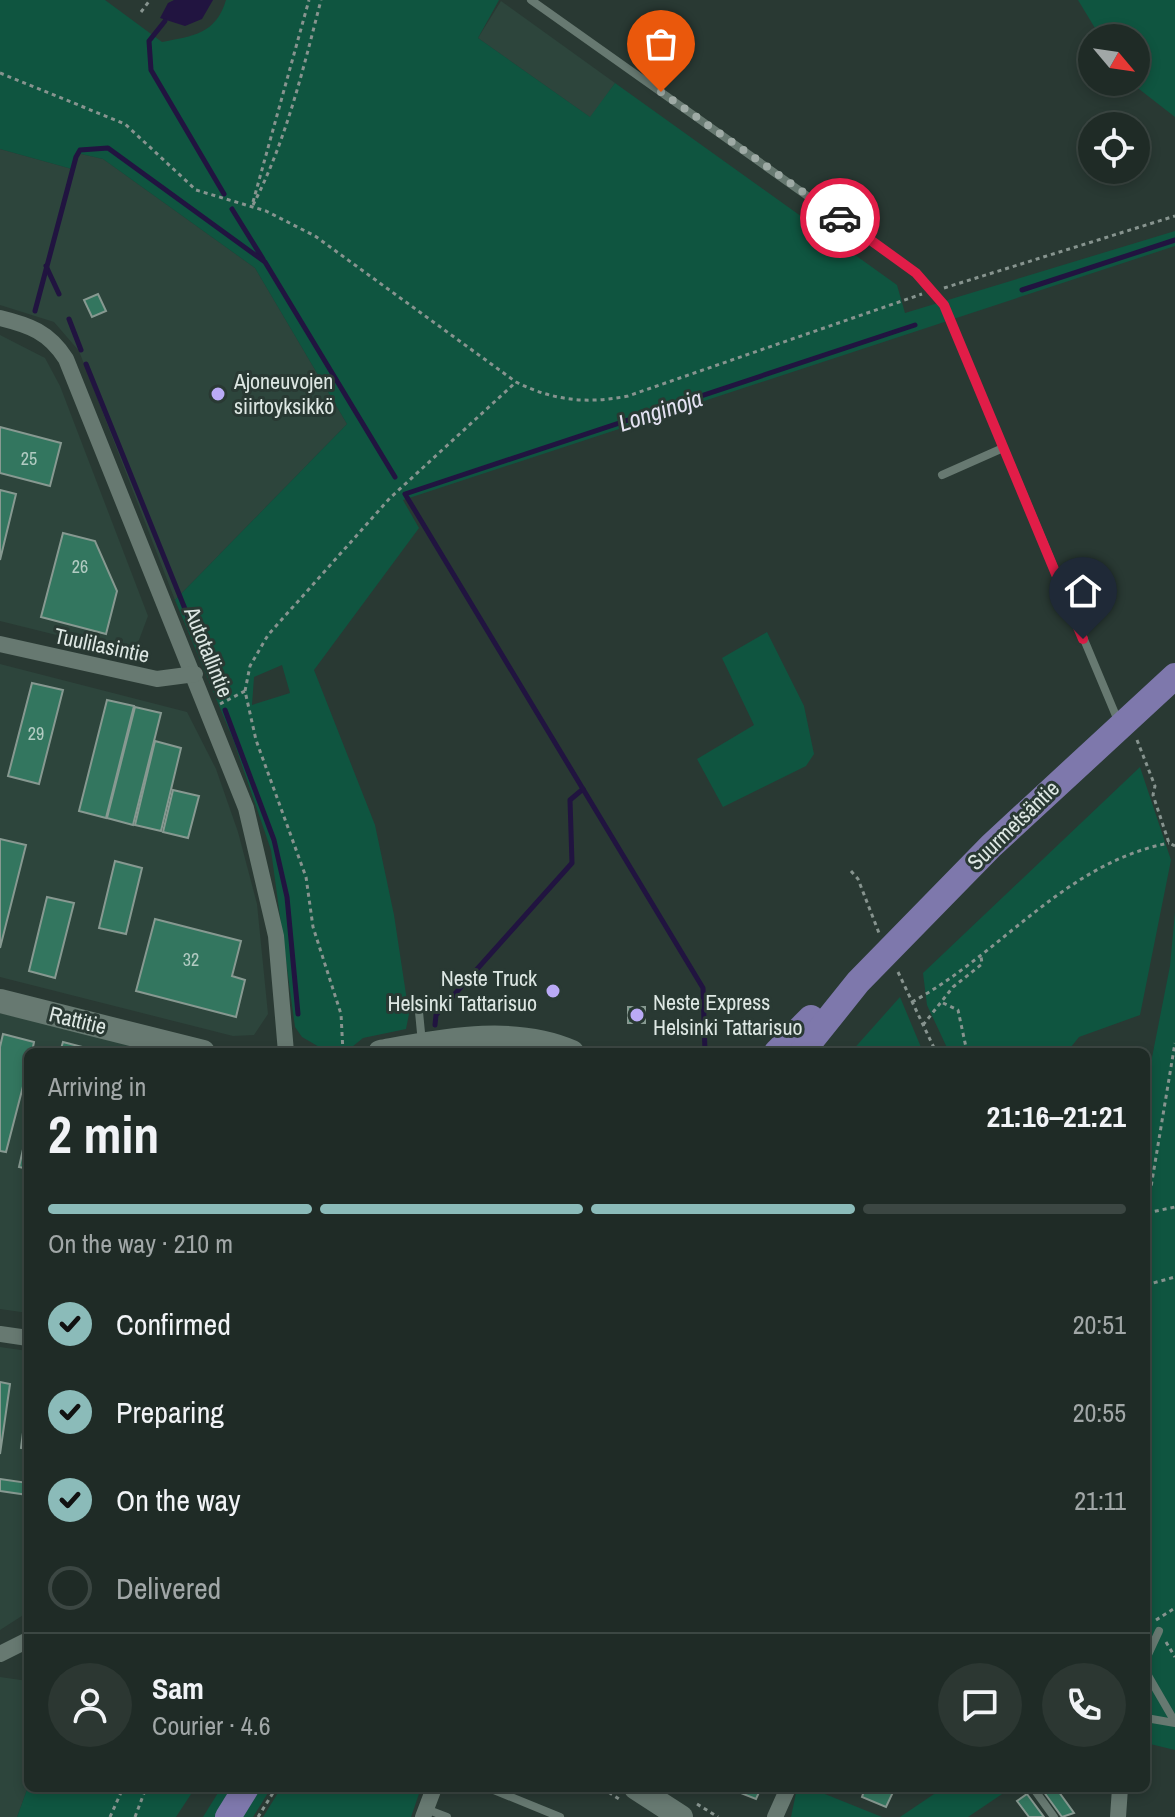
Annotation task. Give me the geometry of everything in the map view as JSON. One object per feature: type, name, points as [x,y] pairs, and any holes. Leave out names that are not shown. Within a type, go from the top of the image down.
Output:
[{"type":"main road","name":"Suurmetsäntie","points":[[805,1048],[858,982],[991,846],[1128,732],[1175,676]]},
{"type":"main road","name":"Suurmetsäntie","points":[[781,1048],[822,1006],[858,982]]},
{"type":"main road","points":[[228,1817],[244,1792]]},
{"type":"street","name":"Autotallintie","points":[[0,318],[43,332],[55,341],[66,359],[208,707],[246,808],[264,874],[276,936],[286,1048]]},
{"type":"street","name":"Tuulilasintie","points":[[0,644],[157,679],[195,674]]},
{"type":"street","name":"Rattitie","points":[[0,1001],[187,1048]]},
{"type":"street","points":[[402,1048],[489,1038],[523,1039],[557,1048]]},
{"type":"street","points":[[0,1334],[24,1337]]},
{"type":"street","points":[[5,1653],[24,1642]]},
{"type":"street","points":[[425,1813],[433,1792]]},
{"type":"street","points":[[642,1792],[681,1817]]},
{"type":"street","points":[[775,1817],[786,1792]]},
{"type":"street","points":[[1118,1817],[1120,1792]]},
{"type":"lane","points":[[531,0],[876,243],[934,291],[944,305],[1003,448],[1128,732]]},
{"type":"lane","points":[[942,475],[1003,448]]},
{"type":"lane","points":[[419,1012],[423,1044]]},
{"type":"lane","points":[[1150,1650],[1159,1631]]},
{"type":"lane","points":[[1150,1679],[1175,1722]]},
{"type":"lane","points":[[1150,1719],[1175,1722]]},
{"type":"lane","points":[[499,1792],[560,1817]]},
{"type":"lane","points":[[1036,1792],[1054,1817]]},
{"type":"lane","points":[[425,1813],[447,1817]]},
{"type":"path","points":[[141,12],[150,0]]},
{"type":"path","points":[[253,205],[259,170],[282,102],[309,0]]},
{"type":"path","points":[[253,205],[268,176],[300,82],[321,0]]},
{"type":"path","points":[[0,73],[107,115],[134,131],[159,159],[196,190],[253,205],[315,236],[516,382],[535,392],[572,402],[628,396],[934,291],[1175,216]]},
{"type":"path","points":[[343,1048],[341,1014],[313,927],[306,877],[270,782],[245,691],[250,666],[268,635],[390,498],[516,382]]},
{"type":"path","points":[[208,707],[245,691]]},
{"type":"path","points":[[1128,732],[1155,786],[1153,795],[1169,843]]},
{"type":"path","points":[[912,1002],[981,956],[1067,886],[1096,873],[1120,856],[1169,843],[1175,846]]},
{"type":"path","points":[[923,1025],[953,987],[977,971],[982,964],[981,956]]},
{"type":"path","points":[[943,1003],[958,1010],[966,1048]]},
{"type":"path","points":[[1150,1191],[1175,1043]]},
{"type":"path","points":[[1150,1214],[1175,1207]]},
{"type":"path","points":[[1150,1285],[1175,1277]]},
{"type":"path","points":[[1153,1622],[1175,1608]]},
{"type":"path","points":[[110,1817],[121,1792]]},
{"type":"path","points":[[135,1817],[144,1792]]},
{"type":"path","points":[[258,1817],[274,1792]]},
{"type":"shaded area","points":[[174,0],[213,0],[202,19],[185,26],[160,18],[168,3]]},
{"type":"shaded area","points":[[501,1],[615,83],[591,118],[478,38]]},
{"type":"shaded area","name":"Ajoneuvojen siirtoyksikkö","points":[[0,149],[72,169],[77,153],[103,159],[255,268],[347,424],[175,600],[79,351],[54,322],[0,305]]},
{"type":"shaded area","points":[[0,335],[45,358],[60,386],[148,616],[139,640],[130,649],[117,650],[0,621]]},
{"type":"shaded area","points":[[0,664],[187,712],[216,769],[238,832],[257,904],[268,1014],[254,1035],[233,1036],[0,977]]},
{"type":"shaded area","points":[[0,1013],[144,1048],[24,1048],[24,1312],[0,1309]]},
{"type":"shaded area","points":[[0,1347],[24,1350],[24,1615],[0,1630]]},
{"type":"shaded area","points":[[0,1677],[24,1680],[26,1792],[17,1817],[0,1817]]},
{"type":"green space","points":[[0,0],[105,0],[162,42],[193,35],[210,27],[226,0],[499,0],[478,38],[590,117],[615,83],[897,285],[905,313],[1175,231],[1175,246],[403,500],[419,528],[314,670],[375,825],[394,915],[409,1014],[406,1029],[363,1038],[352,1047],[321,1048],[302,1037],[295,1027],[271,850],[233,739],[175,600],[347,424],[255,268],[103,159],[77,153],[72,169],[0,149]],"holes":[[[282,665],[290,693],[252,705],[254,677]]]},
{"type":"green space","points":[[1078,0],[1175,0],[1175,117],[1148,96],[1150,24],[1093,24]]},
{"type":"green space","points":[[767,632],[804,706],[814,754],[806,766],[723,807],[697,759],[754,725],[722,658]]},
{"type":"green space","points":[[1140,767],[1171,860],[1140,1015],[1079,1037],[1070,1048],[947,1048],[927,1005],[923,973]]},
{"type":"green space","points":[[1175,912],[1175,1750],[1150,1744],[1150,1068],[1170,966]]},
{"type":"green space","points":[[900,997],[921,1048],[855,1048]]},
{"type":"green space","points":[[26,1792],[192,1792],[176,1817],[17,1817]]},
{"type":"green space","points":[[219,1792],[229,1792],[215,1817],[203,1817]]},
{"type":"green space","points":[[255,1792],[269,1792],[253,1817],[239,1817]]},
{"type":"green space","points":[[279,1792],[420,1792],[411,1817],[263,1817]]},
{"type":"green space","points":[[796,1792],[820,1792],[882,1817],[791,1817]]},
{"type":"green space","points":[[937,1792],[1005,1792],[968,1817],[900,1817]]},
{"type":"building","points":[[98,294],[106,311],[92,317],[84,300]]},
{"type":"building","points":[[0,427],[61,443],[50,486],[0,473]]},
{"type":"building","points":[[0,490],[16,494],[0,560]]},
{"type":"building","points":[[63,533],[95,541],[117,591],[106,634],[41,617]]},
{"type":"building","points":[[32,683],[63,690],[39,784],[8,776]]},
{"type":"building","points":[[107,700],[134,706],[106,818],[79,811]]},
{"type":"building","points":[[135,707],[161,713],[133,825],[107,818]]},
{"type":"building","points":[[155,741],[181,748],[161,831],[135,825]]},
{"type":"building","points":[[173,790],[199,796],[188,838],[163,832]]},
{"type":"building","points":[[0,839],[26,845],[0,948]]},
{"type":"building","points":[[115,861],[142,868],[126,934],[99,928]]},
{"type":"building","points":[[47,897],[74,903],[55,978],[29,971]]},
{"type":"building","points":[[155,919],[241,941],[232,976],[245,980],[236,1017],[136,991]]},
{"type":"building","name":"Neste Express Helsinki Tattarisuo","points":[[628,1007],[645,1007],[645,1023],[628,1023]]},
{"type":"building","points":[[3,1034],[34,1042],[33,1048],[24,1048],[24,1082],[6,1152],[0,1151],[0,1047]]},
{"type":"building","points":[[63,1042],[86,1048],[61,1048]]},
{"type":"building","points":[[24,1145],[24,1168],[19,1167]]},
{"type":"building","points":[[0,1382],[10,1384],[0,1454]]},
{"type":"building","points":[[0,1479],[24,1482],[24,1494],[0,1491]]},
{"type":"building","points":[[738,1792],[759,1792],[756,1799]]},
{"type":"building","points":[[864,1792],[893,1792],[886,1807],[862,1797]]},
{"type":"building","points":[[1044,1792],[1059,1792],[1074,1813],[1062,1817]]},
{"type":"building","points":[[1027,1794],[1044,1817],[1029,1817],[1017,1801]]},
{"type":"waterway","points":[[165,21],[149,41],[151,70],[224,194]]},
{"type":"waterway","points":[[35,311],[76,157],[80,150],[108,148],[265,262],[395,477]]},
{"type":"waterway","points":[[232,209],[263,259]]},
{"type":"waterway","name":"Longinoja","points":[[1022,290],[1175,240]]},
{"type":"waterway","points":[[46,266],[59,294]]},
{"type":"waterway","points":[[69,319],[81,350]]},
{"type":"waterway","points":[[705,1048],[703,988],[405,494],[915,325]]},
{"type":"waterway","points":[[86,364],[219,693]]},
{"type":"waterway","points":[[225,710],[274,840],[287,897],[298,1014]]},
{"type":"waterway","points":[[435,1025],[436,1015],[572,863],[570,800],[583,789]]},
{"type":"way so far","points":[[661,92],[840,218]]},
{"type":"place","name":"Ajoneuvojen siirtoyksikkö","points":[[218,394]]},
{"type":"place","name":"Neste Truck Helsinki Tattarisuo","points":[[553,991]]},
{"type":"place","name":"Neste Express Helsinki Tattarisuo","points":[[637,1015]]},
{"type":"route","points":[[840,218],[916,273],[944,305],[1083,639]]}]
